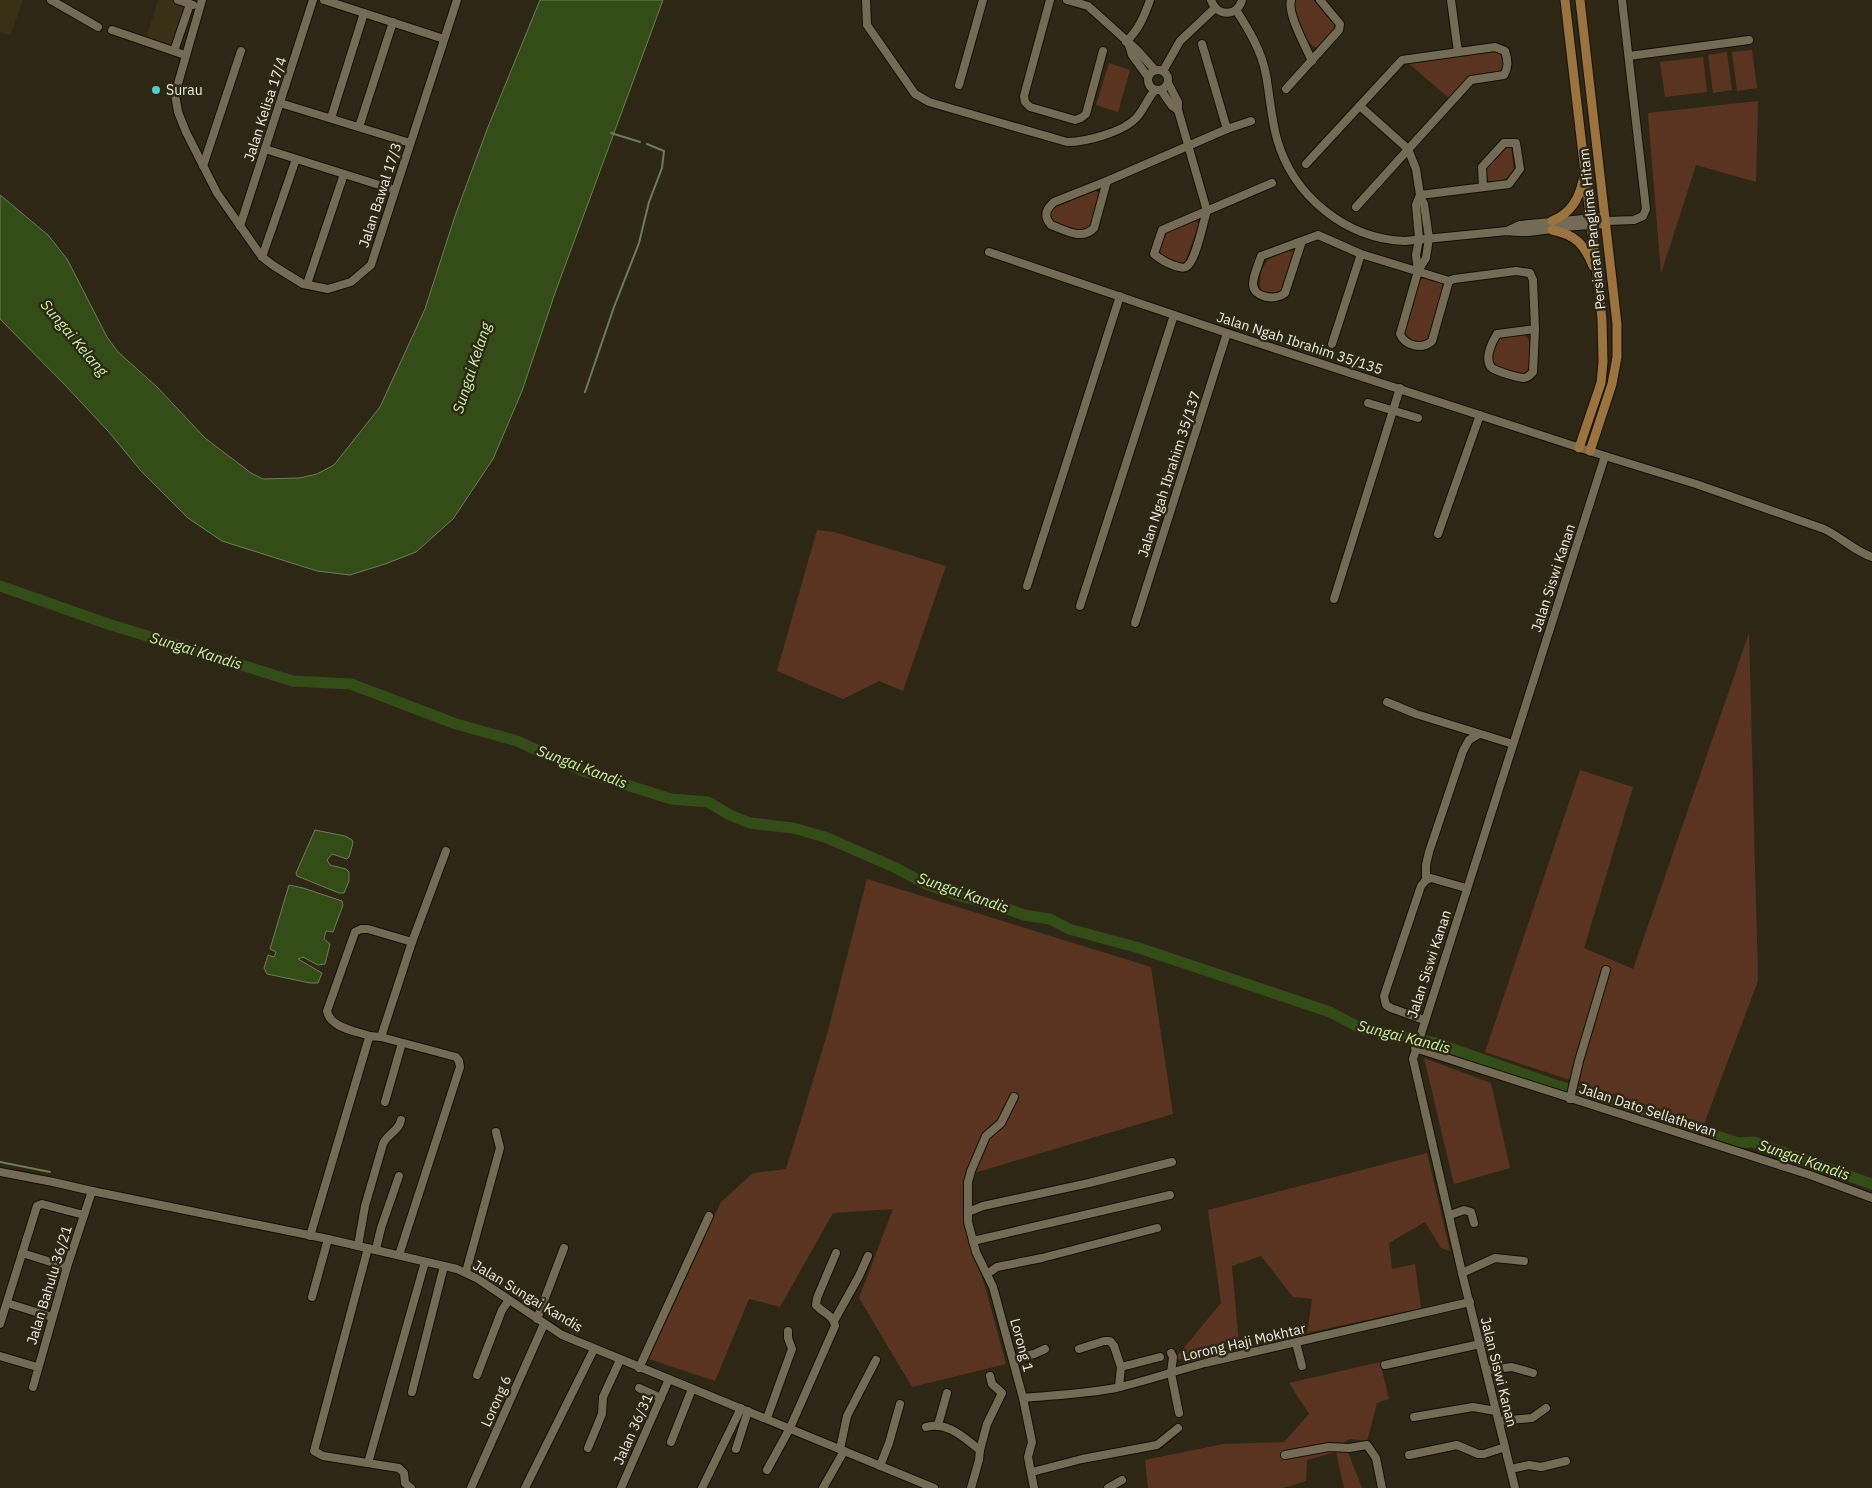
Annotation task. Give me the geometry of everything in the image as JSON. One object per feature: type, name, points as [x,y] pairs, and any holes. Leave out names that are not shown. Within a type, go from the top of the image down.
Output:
[{"type":"main road","name":"Persiaran Panglima Hitam","points":[[1565,0],[1602,319],[1603,362],[1601,383],[1579,448]]},
{"type":"main road","name":"Persiaran Panglima Hitam","points":[[1580,0],[1617,324],[1617,357],[1612,384],[1590,452]]},
{"type":"main road","points":[[1584,168],[1580,193],[1570,210],[1552,226],[1579,241],[1587,252],[1597,278]]},
{"type":"street","points":[[51,0],[98,27]]},
{"type":"street","points":[[178,0],[190,4],[201,4]]},
{"type":"street","name":"Jalan Kelisa 17/4","points":[[240,226],[313,0]]},
{"type":"street","points":[[324,0],[444,38]]},
{"type":"street","name":"Jalan Bawal 17/3","points":[[201,4],[175,94],[178,112],[186,132],[217,193],[262,257],[274,266],[307,284],[328,289],[351,282],[370,265],[457,0]]},
{"type":"street","points":[[866,0],[867,26],[914,94],[929,102],[1067,142],[1082,142],[1128,125],[1138,117],[1158,90],[1168,83]]},
{"type":"street","points":[[959,85],[983,0]]},
{"type":"street","points":[[1050,0],[1024,96],[1025,102],[1030,107],[1075,120],[1081,118],[1086,114],[1103,51]]},
{"type":"street","points":[[1067,0],[1082,2],[1088,6],[1159,71],[1167,76],[1168,83],[1178,102],[1178,110],[1208,211],[1190,264],[1187,267],[1181,268],[1162,262],[1154,254],[1162,230],[1208,211],[1272,183]]},
{"type":"street","points":[[1128,43],[1142,23],[1150,0]]},
{"type":"street","points":[[1148,76],[1159,71],[1180,41],[1213,4],[1224,13],[1230,13],[1236,10],[1242,0]]},
{"type":"street","points":[[1291,0],[1292,15],[1312,61]]},
{"type":"street","points":[[1286,89],[1339,30],[1340,24],[1320,0]]},
{"type":"street","points":[[1451,0],[1458,52]]},
{"type":"street","points":[[1236,10],[1261,56],[1266,73],[1277,139],[1287,164],[1300,185],[1312,200],[1347,226],[1368,235],[1390,240],[1507,231],[1520,225],[1552,226],[1634,220],[1643,216],[1646,209],[1622,0]]},
{"type":"street","points":[[174,51],[190,4]]},
{"type":"street","points":[[331,118],[364,13]]},
{"type":"street","points":[[359,127],[393,22]]},
{"type":"street","points":[[112,30],[185,55]]},
{"type":"street","points":[[1629,56],[1749,40]]},
{"type":"street","points":[[1128,43],[1132,55],[1148,76],[1150,86],[1158,90],[1178,110]]},
{"type":"street","points":[[1202,44],[1227,129]]},
{"type":"street","points":[[1306,164],[1361,107],[1402,60],[1495,47],[1505,51],[1508,60],[1504,75],[1471,80],[1356,207]]},
{"type":"street","points":[[203,166],[241,51]]},
{"type":"street","points":[[280,103],[410,143]]},
{"type":"street","points":[[1361,107],[1408,150],[1416,169],[1420,196],[1424,204],[1429,238],[1426,258],[1418,271],[1400,334],[1402,339],[1414,345],[1422,346],[1428,345],[1432,341],[1449,281],[1454,278],[1516,271],[1530,273],[1533,280],[1536,329],[1534,372],[1528,377],[1522,378],[1491,368],[1489,355],[1493,340],[1498,334],[1536,329]]},
{"type":"street","points":[[1107,182],[1094,228],[1089,234],[1082,236],[1051,225],[1047,221],[1045,217],[1047,207],[1054,202],[1107,182],[1227,129],[1251,121]]},
{"type":"street","points":[[1420,196],[1509,184],[1520,169],[1516,143],[1504,143],[1482,167],[1483,186]]},
{"type":"street","points":[[265,148],[395,190]]},
{"type":"street","points":[[262,257],[296,159]]},
{"type":"street","points":[[307,284],[344,174]]},
{"type":"street","points":[[1418,271],[1416,255],[1419,239],[1416,205],[1420,196]]},
{"type":"street","points":[[1302,241],[1284,293],[1275,299],[1255,291],[1252,282],[1261,256],[1318,235],[1361,254],[1449,281]]},
{"type":"street","name":"Jalan Ngah Ibrahim 35/135","points":[[989,252],[1227,333],[1400,388],[1590,452],[1696,484],[1824,529],[1836,535],[1854,550],[1872,557]]},
{"type":"street","points":[[1332,344],[1361,254]]},
{"type":"street","points":[[1027,586],[1120,296]]},
{"type":"street","points":[[1080,606],[1174,315]]},
{"type":"street","name":"Jalan Ngah Ibrahim 35/137","points":[[1135,623],[1227,333]]},
{"type":"street","points":[[1334,599],[1400,388]]},
{"type":"street","points":[[1368,403],[1418,418]]},
{"type":"street","points":[[1438,534],[1480,415]]},
{"type":"street","name":"Jalan Siswi Kanan","points":[[1515,1488],[1462,1273],[1413,1058],[1605,456]]},
{"type":"street","points":[[1387,702],[1416,714],[1513,744]]},
{"type":"street","points":[[1426,880],[1426,865],[1429,852],[1463,751],[1469,740],[1480,734]]},
{"type":"street","points":[[381,1037],[412,942],[446,851]]},
{"type":"street","points":[[1424,1020],[1386,1005],[1384,996],[1421,886],[1426,880],[1431,878],[1466,888]]},
{"type":"street","points":[[399,1255],[460,1068],[459,1061],[456,1057],[381,1037],[370,1036],[336,1024],[328,1015],[327,1010],[355,932],[360,929],[368,929],[412,942]]},
{"type":"street","points":[[1571,1097],[1579,1061],[1606,970]]},
{"type":"street","points":[[310,1236],[370,1036]]},
{"type":"street","points":[[385,1102],[402,1043]]},
{"type":"street","name":"Jalan Dato Sellathevan","points":[[1416,1047],[1810,1175],[1872,1198]]},
{"type":"street","name":"Lorong 1","points":[[1014,1097],[1001,1124],[986,1136],[971,1171],[968,1182],[968,1222],[979,1261],[993,1287],[1023,1398],[1032,1442],[1028,1457],[1034,1488]]},
{"type":"street","points":[[358,1246],[365,1206],[384,1144],[386,1139],[393,1134],[400,1124],[400,1120]]},
{"type":"street","points":[[466,1272],[500,1148],[496,1132]]},
{"type":"street","points":[[968,1212],[983,1206],[1089,1183],[1172,1162]]},
{"type":"street","name":"Jalan Sungai Kandis","points":[[0,1172],[328,1239],[466,1272],[562,1335],[934,1488]]},
{"type":"street","points":[[399,1176],[372,1249],[314,1451],[323,1456],[399,1468],[404,1473],[405,1483],[410,1488]]},
{"type":"street","name":"Jalan Bahulu 36/21","points":[[32,1387],[67,1267],[92,1191]]},
{"type":"street","points":[[973,1241],[1170,1195]]},
{"type":"street","points":[[0,1324],[37,1206],[39,1204],[84,1215]]},
{"type":"street","points":[[1450,1214],[1464,1210],[1471,1212],[1474,1223]]},
{"type":"street","points":[[639,1368],[709,1216]]},
{"type":"street","points":[[987,1274],[997,1267],[1042,1258],[1157,1228]]},
{"type":"street","points":[[312,1297],[328,1239]]},
{"type":"street","name":"Lorong 6","points":[[471,1488],[540,1321],[564,1248]]},
{"type":"street","points":[[22,1253],[67,1267]]},
{"type":"street","points":[[767,1470],[790,1428],[835,1326],[831,1316],[820,1310],[816,1305],[817,1298],[836,1253]]},
{"type":"street","points":[[834,1320],[868,1256]]},
{"type":"street","points":[[1462,1273],[1495,1258],[1524,1261]]},
{"type":"street","points":[[368,1463],[425,1262]]},
{"type":"street","points":[[412,1392],[444,1266]]},
{"type":"street","points":[[477,1375],[502,1310],[509,1300]]},
{"type":"street","name":"Lorong Haji Mokhtar","points":[[1023,1398],[1120,1387],[1162,1377],[1206,1363],[1470,1302]]},
{"type":"street","points":[[7,1303],[52,1317]]},
{"type":"street","points":[[767,1418],[792,1349],[788,1338],[788,1331]]},
{"type":"street","points":[[1079,1349],[1104,1340],[1110,1342],[1114,1346],[1121,1367],[1120,1387]]},
{"type":"street","points":[[1296,1343],[1302,1366]]},
{"type":"street","points":[[1385,1365],[1480,1344]]},
{"type":"street","points":[[525,1488],[594,1349]]},
{"type":"street","points":[[1012,1359],[1045,1350]]},
{"type":"street","points":[[1171,1353],[1173,1357],[1171,1373],[1179,1413]]},
{"type":"street","points":[[0,1356],[37,1367]]},
{"type":"street","points":[[1121,1367],[1160,1357]]},
{"type":"street","points":[[588,1448],[602,1414],[603,1397],[620,1360]]},
{"type":"street","points":[[823,1488],[842,1450],[848,1416],[876,1360]]},
{"type":"street","points":[[1487,1370],[1512,1367],[1532,1373]]},
{"type":"street","points":[[971,1488],[980,1460],[980,1450],[987,1424],[1002,1393],[992,1384],[990,1376]]},
{"type":"street","name":"Jalan 36/31","points":[[620,1488],[669,1379]]},
{"type":"street","points":[[639,1388],[661,1398]]},
{"type":"street","points":[[671,1442],[692,1389]]},
{"type":"street","points":[[938,1425],[947,1393]]},
{"type":"street","points":[[880,1466],[889,1444],[900,1404]]},
{"type":"street","points":[[1414,1417],[1473,1407],[1496,1411]]},
{"type":"street","points":[[1499,1422],[1532,1418],[1546,1408]]},
{"type":"street","points":[[736,1449],[744,1409]]},
{"type":"street","points":[[702,1488],[744,1409]]},
{"type":"street","points":[[926,1427],[938,1425],[954,1430],[980,1450]]},
{"type":"street","points":[[1032,1472],[1082,1460],[1157,1446],[1178,1428]]},
{"type":"street","points":[[1285,1455],[1329,1447],[1349,1448],[1367,1445],[1376,1458],[1382,1488]]},
{"type":"street","points":[[1409,1455],[1456,1445],[1478,1454],[1484,1454],[1505,1447]]},
{"type":"street","points":[[1511,1469],[1529,1465],[1541,1467],[1566,1461]]},
{"type":"street","points":[[1108,1488],[1122,1480]]},
{"type":"shaded area","points":[[0,0],[23,0],[10,36],[0,32]]},
{"type":"shaded area","points":[[158,0],[170,0],[187,6],[172,48],[146,39]]},
{"type":"shaded area","points":[[1295,0],[1313,0],[1334,23],[1334,31],[1318,47],[1314,47],[1302,32],[1296,18]]},
{"type":"shaded area","points":[[1752,50],[1757,88],[1737,91],[1732,52]]},
{"type":"shaded area","points":[[1498,52],[1503,59],[1503,66],[1500,71],[1468,78],[1449,98],[1408,63]]},
{"type":"shaded area","points":[[1727,52],[1732,90],[1713,93],[1708,55]]},
{"type":"shaded area","points":[[1703,57],[1707,92],[1665,97],[1660,62]]},
{"type":"shaded area","points":[[1109,63],[1130,70],[1118,112],[1096,105]]},
{"type":"shaded area","points":[[1758,101],[1756,182],[1696,165],[1661,274],[1648,113]]},
{"type":"shaded area","points":[[1511,146],[1514,170],[1503,180],[1497,182],[1488,181],[1486,169],[1504,147]]},
{"type":"shaded area","points":[[1094,191],[1100,194],[1090,228],[1076,230],[1051,220],[1050,214],[1054,208]]},
{"type":"shaded area","points":[[1194,221],[1199,223],[1185,262],[1180,263],[1161,257],[1159,250],[1167,232]]},
{"type":"shaded area","points":[[1288,251],[1293,252],[1294,256],[1283,290],[1276,295],[1262,292],[1260,280],[1266,263],[1272,257]]},
{"type":"shaded area","points":[[1427,277],[1437,280],[1442,284],[1443,291],[1428,339],[1421,343],[1414,343],[1404,336],[1403,332],[1417,284]]},
{"type":"shaded area","points":[[1524,334],[1530,346],[1529,370],[1524,374],[1496,367],[1491,359],[1498,338],[1501,336]]},
{"type":"shaded area","points":[[817,530],[834,532],[946,566],[903,691],[879,681],[843,699],[777,671]]},
{"type":"shaded area","points":[[1749,633],[1758,981],[1704,1124],[1485,1052],[1580,770],[1633,787],[1584,948],[1633,969]]},
{"type":"shaded area","points":[[867,879],[1151,967],[1173,1114],[964,1176],[964,1223],[986,1290],[1006,1364],[912,1387],[859,1298],[893,1209],[833,1213],[780,1307],[749,1299],[715,1381],[649,1359],[721,1202],[753,1173],[786,1169],[826,1038]]},
{"type":"shaded area","points":[[1424,1058],[1491,1083],[1510,1168],[1454,1184]]},
{"type":"shaded area","points":[[1427,1153],[1450,1251],[1441,1248],[1425,1222],[1389,1243],[1392,1269],[1415,1264],[1421,1308],[1307,1333],[1312,1299],[1293,1297],[1261,1256],[1232,1266],[1239,1345],[1173,1361],[1221,1303],[1208,1210]]},
{"type":"shaded area","points":[[1380,1362],[1389,1399],[1377,1403],[1367,1441],[1350,1439],[1344,1442],[1362,1488],[1344,1488],[1336,1452],[1307,1460],[1306,1481],[1283,1488],[1148,1488],[1145,1460],[1223,1444],[1284,1442],[1309,1414],[1289,1383]]},
{"type":"water","name":"Sungai Kelang","points":[[540,0],[663,0],[555,293],[522,391],[493,459],[453,519],[416,552],[350,575],[317,571],[222,541],[188,518],[142,472],[108,431],[0,319],[0,195],[48,235],[67,259],[107,337],[118,352],[157,387],[205,438],[251,473],[263,479],[299,478],[317,474],[334,465],[380,407],[425,309],[455,216],[488,127]]},
{"type":"water","points":[[315,830],[345,836],[352,840],[353,843],[347,859],[332,854],[327,860],[330,865],[346,869],[349,872],[349,881],[344,893],[339,893],[297,876],[296,873]]},
{"type":"water","points":[[289,885],[342,901],[343,905],[333,932],[326,931],[324,939],[330,944],[325,964],[318,965],[303,957],[298,959],[322,973],[318,983],[267,974],[264,968],[268,955],[274,957],[276,952],[270,949]]},
{"type":"waterway","points":[[611,133],[640,142]]},
{"type":"waterway","points":[[585,392],[614,307],[639,243],[649,202],[662,168],[664,151],[647,144]]},
{"type":"waterway","name":"Sungai Kandis","points":[[0,586],[108,624],[293,681],[351,684],[456,724],[517,741],[583,771],[671,799],[708,802],[730,815],[750,823],[793,828],[825,837],[894,867],[926,884],[1024,915],[1050,919],[1069,929],[1139,948],[1330,1012],[1360,1028],[1436,1043],[1555,1085],[1738,1143],[1754,1142],[1872,1184]]},
{"type":"waterway","points":[[0,1162],[50,1172]]},
{"type":"place","name":"Surau","points":[[156,90]]}]
